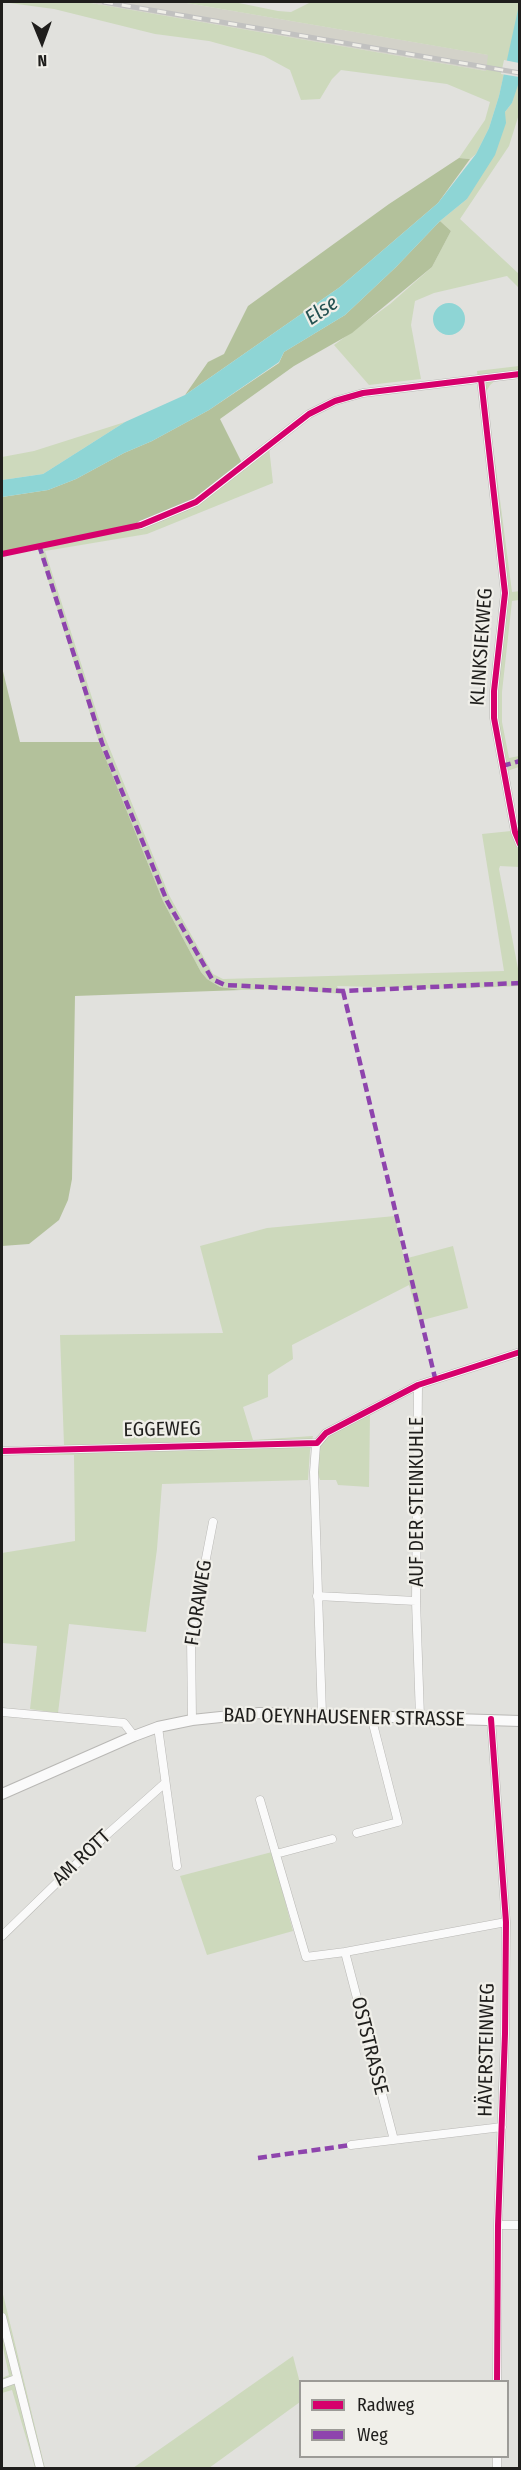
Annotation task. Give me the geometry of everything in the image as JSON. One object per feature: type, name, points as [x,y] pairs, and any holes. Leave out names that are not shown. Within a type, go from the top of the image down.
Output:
[{"type":"main road","name":"BAD OEYNHAUSENER STRASSE","points":[[2,1794],[134,1736],[158,1727],[192,1719],[259,1713],[519,1720]]},
{"type":"street","points":[[141,525],[196,502],[309,414],[335,401],[363,393],[519,374]]},
{"type":"street","name":"KLINKSIEKWEG","points":[[481,379],[505,593],[494,692],[494,718],[514,832],[519,844]]},
{"type":"street","points":[[418,1385],[519,1352]]},
{"type":"street","name":"AUF DER STEINKUHLE","points":[[317,1443],[326,1433],[418,1385],[416,1601],[420,1718]]},
{"type":"street","points":[[317,1443],[314,1452],[314,1472],[322,1715]]},
{"type":"street","name":"EGGEWEG","points":[[5,1451],[317,1443]]},
{"type":"street","name":"FLORAWEG","points":[[192,1719],[191,1636],[213,1522]]},
{"type":"street","name":"AUF DER STEINKUHLE","points":[[317,1596],[416,1601]]},
{"type":"street","points":[[2,1712],[124,1723],[134,1736]]},
{"type":"street","points":[[357,1833],[398,1822],[371,1716]]},
{"type":"street","name":"HÄVERSTEINWEG","points":[[491,1719],[506,1922],[498,2225],[497,2380]]},
{"type":"street","points":[[158,1727],[177,1866]]},
{"type":"street","name":"AM ROTT","points":[[2,1936],[102,1839],[165,1782]]},
{"type":"street","points":[[260,1800],[306,1957],[358,1950],[506,1922]]},
{"type":"street","points":[[276,1854],[332,1839]]},
{"type":"street","name":"OSTSTRASSE","points":[[345,1952],[393,2140]]},
{"type":"street","points":[[351,2145],[502,2127]]},
{"type":"street","points":[[498,2225],[519,2225]]},
{"type":"street","points":[[2,2317],[40,2469]]},
{"type":"street","points":[[2,2384],[16,2379]]},
{"type":"shaded area","points":[[85,2],[181,2],[489,55],[486,71]]},
{"type":"green space","points":[[2,2],[85,2],[486,71],[488,55],[181,2],[234,2],[291,12],[311,2],[519,2],[520,5],[499,96],[489,128],[476,154],[470,159],[459,158],[485,120],[490,102],[447,84],[341,70],[332,79],[320,99],[301,100],[290,70],[264,56],[209,41],[155,34],[54,9]]},
{"type":"green space","points":[[519,75],[519,114],[509,146],[460,219],[519,274],[519,288],[507,276],[434,293],[415,301],[411,325],[421,379],[369,385],[334,345],[390,304],[432,267],[451,231],[440,221],[467,199],[505,123],[505,112],[512,103]]},
{"type":"green space","points":[[459,158],[470,159],[438,203],[340,287],[185,395],[208,362],[224,354],[248,306],[389,204]]},
{"type":"green space","points":[[440,221],[451,231],[432,267],[352,333],[294,366],[220,419],[242,463],[192,500],[140,523],[2,552],[2,497],[48,490],[76,479],[209,410],[279,363],[284,352],[345,315]]},
{"type":"green space","points":[[519,366],[519,378],[496,380],[486,392],[512,592],[520,591],[519,600],[512,601],[502,692],[502,722],[509,758],[519,756],[519,767],[501,773],[492,718],[504,593],[477,371]]},
{"type":"green space","points":[[125,422],[43,474],[2,480],[2,457],[34,451]]},
{"type":"green space","points":[[269,447],[273,483],[147,534],[45,551],[103,732],[169,895],[213,974],[223,979],[504,971],[482,834],[511,831],[519,848],[519,867],[500,866],[499,869],[519,974],[519,986],[451,989],[337,986],[341,994],[288,989],[241,990],[220,987],[201,972],[163,901],[99,742],[37,545],[140,523],[195,501],[232,469],[235,475]]},
{"type":"green space","points":[[2,667],[20,742],[99,742],[163,901],[201,972],[220,987],[241,990],[75,996],[72,1179],[68,1200],[59,1220],[29,1244],[2,1246]]},
{"type":"green space","points":[[395,1216],[404,1259],[453,1246],[468,1308],[419,1321],[409,1285],[292,1345],[293,1359],[268,1375],[268,1397],[243,1407],[253,1440],[313,1436],[308,1480],[162,1484],[157,1549],[146,1632],[69,1624],[58,1713],[30,1709],[37,1646],[2,1643],[2,1553],[75,1541],[74,1455],[2,1455],[2,1447],[64,1445],[60,1335],[223,1333],[200,1246],[267,1228]]},
{"type":"green space","points":[[370,1413],[369,1487],[338,1485],[336,1480],[320,1480],[317,1471],[319,1445],[327,1435]]},
{"type":"green space","points":[[272,1852],[293,1931],[207,1955],[180,1876]]},
{"type":"green space","points":[[2,2290],[45,2468],[35,2468],[12,2390],[2,2393],[2,2378],[9,2375],[2,2343]]},
{"type":"green space","points":[[293,2356],[299,2380],[299,2403],[209,2468],[133,2468]]},
{"type":"water","name":"Else","points":[[519,5],[518,85],[512,103],[505,112],[506,123],[495,155],[467,199],[440,221],[396,267],[345,315],[284,352],[279,362],[209,410],[76,479],[48,490],[2,497],[2,480],[43,474],[125,422],[185,395],[340,287],[438,203],[476,154],[489,128],[499,96]]},
{"type":"water","points":[[449,303],[461,307],[465,319],[461,331],[449,335],[437,331],[433,319],[437,307]]},
{"type":"pier","points":[[504,60],[519,63],[519,77],[501,74]]},
{"type":"railway","points":[[104,2],[520,73]]},
{"type":"marked path","points":[[39,545],[102,743],[167,901],[212,979],[225,985],[343,991],[520,983]]},
{"type":"marked path","points":[[502,766],[520,761]]},
{"type":"marked path","points":[[343,991],[435,1378]]},
{"type":"marked path","points":[[258,2158],[351,2145]]},
{"type":"cycle path","points":[[2,554],[141,525],[196,502],[309,414],[335,401],[363,393],[520,374]]},
{"type":"cycle path","points":[[481,379],[505,593],[494,691],[494,718],[515,832],[520,844]]},
{"type":"cycle path","points":[[2,1451],[317,1443],[326,1433],[418,1385],[520,1352]]},
{"type":"cycle path","points":[[491,1719],[506,1922],[505,2034],[498,2225],[497,2380]]}]
